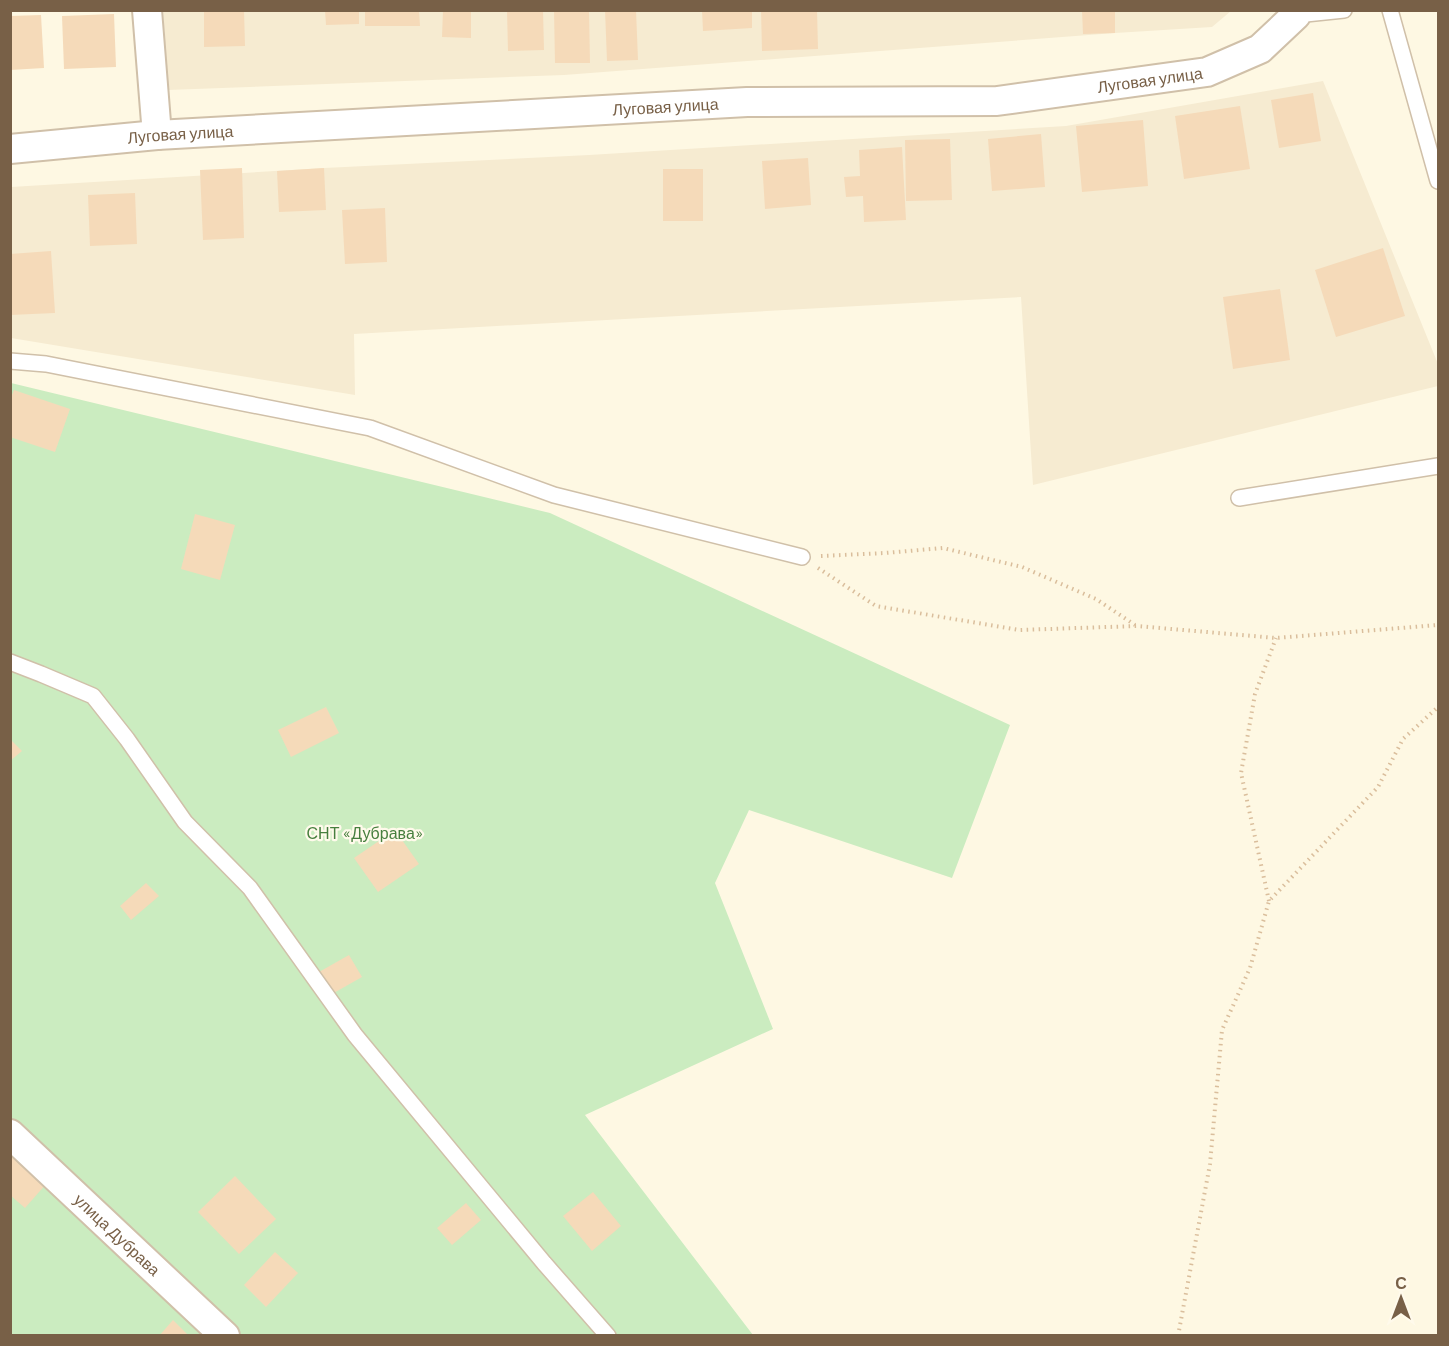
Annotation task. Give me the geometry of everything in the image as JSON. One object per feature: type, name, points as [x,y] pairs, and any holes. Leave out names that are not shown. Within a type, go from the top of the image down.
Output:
[{"type":"street","points":[[147,10],[157,135]]},
{"type":"street","name":"Луговая улица","points":[[10,149],[157,135],[747,102],[997,101],[1207,72],[1260,49],[1297,13]]},
{"type":"street","name":"улица Дубрава","points":[[10,1134],[225,1335]]},
{"type":"lane","points":[[1297,13],[1344,10]]},
{"type":"lane","points":[[1390,10],[1438,181]]},
{"type":"lane","points":[[10,361],[46,364],[370,428],[554,495],[802,557]]},
{"type":"lane","points":[[1239,498],[1438,466]]},
{"type":"lane","points":[[10,663],[93,696],[127,739],[185,822],[250,888],[356,1035],[544,1263],[608,1335]]},
{"type":"path","points":[[802,557],[943,548],[1022,567],[1096,599],[1137,626]]},
{"type":"path","points":[[802,557],[876,606],[1019,630],[1137,626],[1275,638],[1438,625]]},
{"type":"path","points":[[1269,901],[1241,773],[1255,694],[1275,638]]},
{"type":"path","points":[[1178,1335],[1210,1164],[1222,1030],[1250,968],[1269,901],[1378,787],[1402,739],[1438,707]]},
{"type":"shaded area","points":[[163,11],[1231,11],[1212,27],[564,75],[168,90]]},
{"type":"shaded area","points":[[1323,81],[1438,364],[1438,386],[1033,485],[1021,297],[354,334],[355,395],[11,338],[11,187],[1066,126]]},
{"type":"green space","name":"СНТ «Дубрава»","points":[[11,383],[550,513],[1010,725],[952,878],[749,810],[715,883],[773,1029],[585,1115],[753,1335],[11,1336]]},
{"type":"building","points":[[204,10],[244,10],[245,46],[204,47]]},
{"type":"building","points":[[325,10],[359,10],[359,24],[326,25]]},
{"type":"building","points":[[365,10],[419,10],[420,26],[365,26]]},
{"type":"building","points":[[443,10],[471,10],[471,38],[442,37]]},
{"type":"building","points":[[507,10],[543,10],[544,50],[508,51]]},
{"type":"building","points":[[554,10],[589,10],[590,63],[555,63]]},
{"type":"building","points":[[605,10],[636,10],[638,60],[607,61]]},
{"type":"building","points":[[702,10],[752,10],[752,28],[703,31]]},
{"type":"building","points":[[761,10],[817,10],[818,49],[762,51]]},
{"type":"building","points":[[1082,10],[1115,10],[1115,33],[1083,34]]},
{"type":"building","points":[[114,14],[116,67],[64,69],[62,16]]},
{"type":"building","points":[[41,15],[44,68],[10,70],[10,16]]},
{"type":"building","points":[[1313,93],[1321,141],[1279,148],[1271,100]]},
{"type":"building","points":[[1240,106],[1250,169],[1184,179],[1175,116]]},
{"type":"building","points":[[1143,120],[1148,186],[1082,192],[1076,126]]},
{"type":"building","points":[[1041,134],[1045,187],[992,191],[988,139]]},
{"type":"building","points":[[950,139],[952,200],[906,201],[905,140]]},
{"type":"building","points":[[902,147],[906,220],[864,222],[863,196],[846,197],[844,177],[860,176],[859,150]]},
{"type":"building","points":[[808,158],[811,205],[765,209],[762,161]]},
{"type":"building","points":[[242,168],[244,238],[203,240],[200,170]]},
{"type":"building","points":[[324,168],[326,210],[279,212],[277,171]]},
{"type":"building","points":[[663,169],[703,169],[703,221],[663,221]]},
{"type":"building","points":[[135,193],[137,244],[90,246],[88,195]]},
{"type":"building","points":[[385,208],[387,262],[345,264],[342,210]]},
{"type":"building","points":[[1383,248],[1405,316],[1336,337],[1315,270]]},
{"type":"building","points":[[51,251],[55,313],[10,315],[10,254]]},
{"type":"building","points":[[1280,289],[1290,360],[1233,369],[1223,297]]},
{"type":"building","points":[[14,390],[70,409],[55,452],[10,437],[10,400]]},
{"type":"building","points":[[195,514],[235,525],[220,580],[181,569]]},
{"type":"building","points":[[326,707],[339,733],[291,757],[278,730]]},
{"type":"building","points":[[10,739],[22,751],[10,761]]},
{"type":"building","points":[[395,830],[419,864],[378,892],[354,858]]},
{"type":"building","points":[[146,883],[159,896],[131,920],[120,906]]},
{"type":"building","points":[[349,955],[362,977],[332,994],[319,972]]},
{"type":"building","points":[[10,1151],[47,1183],[25,1208],[10,1195]]},
{"type":"building","points":[[235,1176],[276,1219],[239,1254],[198,1212]]},
{"type":"building","points":[[593,1192],[621,1226],[592,1251],[563,1216]]},
{"type":"building","points":[[466,1203],[481,1220],[452,1245],[437,1228]]},
{"type":"building","points":[[275,1252],[298,1273],[266,1307],[244,1285]]},
{"type":"building","points":[[173,1320],[189,1336],[159,1336]]}]
